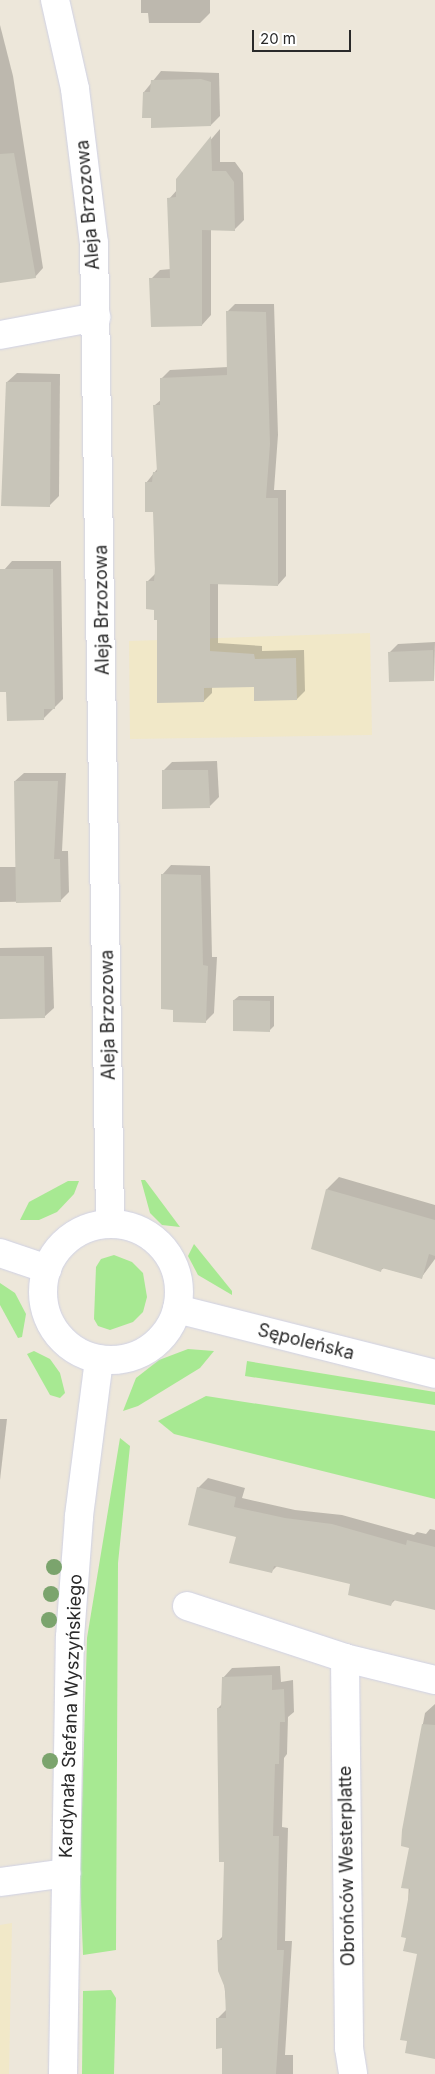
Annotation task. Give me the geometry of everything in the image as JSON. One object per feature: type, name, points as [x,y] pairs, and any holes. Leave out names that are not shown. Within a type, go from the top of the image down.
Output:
[{"type":"street","name":"Aleja Brzozowa","points":[[55,0],[75,89],[87,169],[96,317],[110,1223]]},
{"type":"street","points":[[0,335],[96,317]]},
{"type":"street","points":[[110,1223],[132,1226],[149,1234],[168,1254],[179,1281],[177,1309],[166,1333],[146,1351],[116,1360],[99,1359],[83,1354],[57,1333],[46,1313],[43,1295],[47,1269],[60,1247],[76,1233],[110,1223]]},
{"type":"street","points":[[0,1253],[47,1269]]},
{"type":"street","name":"Sępoleńska","points":[[177,1309],[435,1374]]},
{"type":"street","name":"Kardynała Stefana Wyszyńskiego","points":[[64,2074],[70,1636],[79,1516],[99,1359]]},
{"type":"street","points":[[188,1606],[345,1658],[435,1680]]},
{"type":"street","name":"Obrońców Westerplatte","points":[[345,1658],[349,2048],[353,2074]]},
{"type":"street","points":[[0,1882],[66,1873]]},
{"type":"shaded area","points":[[370,633],[372,735],[130,739],[129,641]]},
{"type":"shaded area","points":[[12,1923],[9,2074],[0,2074],[0,1925]]},
{"type":"green space","points":[[141,1180],[145,1180],[180,1227],[162,1225],[150,1213]]},
{"type":"green space","points":[[68,1181],[79,1181],[74,1194],[57,1212],[39,1220],[20,1220],[29,1202]]},
{"type":"green space","points":[[194,1244],[232,1291],[232,1295],[198,1275],[188,1256]]},
{"type":"green space","points":[[114,1255],[132,1262],[143,1273],[147,1297],[143,1312],[133,1322],[110,1330],[98,1326],[94,1319],[96,1267],[101,1259]]},
{"type":"green space","points":[[0,1283],[15,1293],[26,1314],[22,1337],[18,1338],[0,1305]]},
{"type":"green space","points":[[188,1349],[214,1351],[200,1368],[138,1406],[123,1411],[136,1378],[159,1360]]},
{"type":"green space","points":[[34,1351],[50,1359],[60,1373],[65,1393],[60,1398],[50,1395],[27,1354]]},
{"type":"green space","points":[[247,1361],[435,1392],[435,1405],[245,1376]]},
{"type":"green space","points":[[206,1396],[435,1431],[435,1499],[174,1434],[158,1421]]},
{"type":"green space","points":[[120,1438],[130,1446],[118,1563],[116,1950],[83,1955],[80,1876],[87,1638]]},
{"type":"green space","points":[[111,1990],[116,1998],[114,2074],[82,2074],[83,1991]]},
{"type":"building","points":[[201,79],[211,82],[211,126],[151,128],[151,118],[142,118],[143,92],[150,92],[151,80]]},
{"type":"building","points":[[211,136],[212,171],[226,171],[234,182],[235,231],[202,230],[202,326],[151,327],[149,278],[170,278],[167,198],[176,197],[176,179]]},
{"type":"building","points":[[14,153],[36,278],[0,283],[0,154]]},
{"type":"building","points":[[226,311],[266,312],[270,444],[266,498],[278,498],[278,586],[210,584],[210,651],[254,654],[255,659],[296,658],[297,700],[254,701],[254,687],[204,688],[204,702],[157,703],[157,620],[154,620],[154,610],[146,609],[146,581],[154,581],[155,569],[153,512],[145,512],[145,482],[152,482],[153,472],[157,472],[153,405],[160,405],[160,378],[227,375]]},
{"type":"building","points":[[6,382],[51,382],[50,507],[1,506]]},
{"type":"building","points":[[0,569],[53,569],[55,709],[44,709],[44,720],[7,721],[6,692],[0,692]]},
{"type":"building","points":[[433,650],[434,681],[389,682],[388,652]]},
{"type":"building","points":[[162,770],[208,770],[210,808],[162,809]]},
{"type":"building","points":[[14,781],[58,781],[54,859],[60,859],[61,902],[16,903]]},
{"type":"building","points":[[161,874],[201,875],[203,965],[208,966],[206,1023],[173,1022],[173,1010],[161,1009]]},
{"type":"building","points":[[0,956],[44,956],[45,1018],[0,1019]]},
{"type":"building","points":[[233,1000],[270,1001],[270,1032],[233,1031]]},
{"type":"building","points":[[326,1189],[435,1220],[435,1256],[429,1254],[422,1279],[382,1268],[381,1272],[311,1249]]},
{"type":"building","points":[[197,1487],[236,1497],[234,1507],[285,1518],[332,1524],[406,1545],[407,1540],[435,1547],[435,1610],[393,1600],[391,1606],[348,1595],[350,1584],[274,1566],[272,1573],[229,1563],[236,1537],[188,1525]]},
{"type":"building","points":[[272,1675],[272,1690],[284,1689],[285,1722],[280,1722],[279,1764],[275,1764],[273,1836],[279,1836],[277,1950],[284,1950],[276,2074],[222,2074],[222,2048],[216,2049],[216,2018],[226,2018],[225,1988],[218,1971],[217,1940],[222,1940],[224,1862],[219,1862],[217,1708],[221,1708],[222,1677]]},
{"type":"building","points":[[422,1724],[435,1725],[435,2059],[405,2053],[407,2041],[400,2040],[417,1954],[403,1951],[406,1938],[401,1937],[410,1889],[401,1888],[409,1848],[401,1846],[402,1830]]}]
